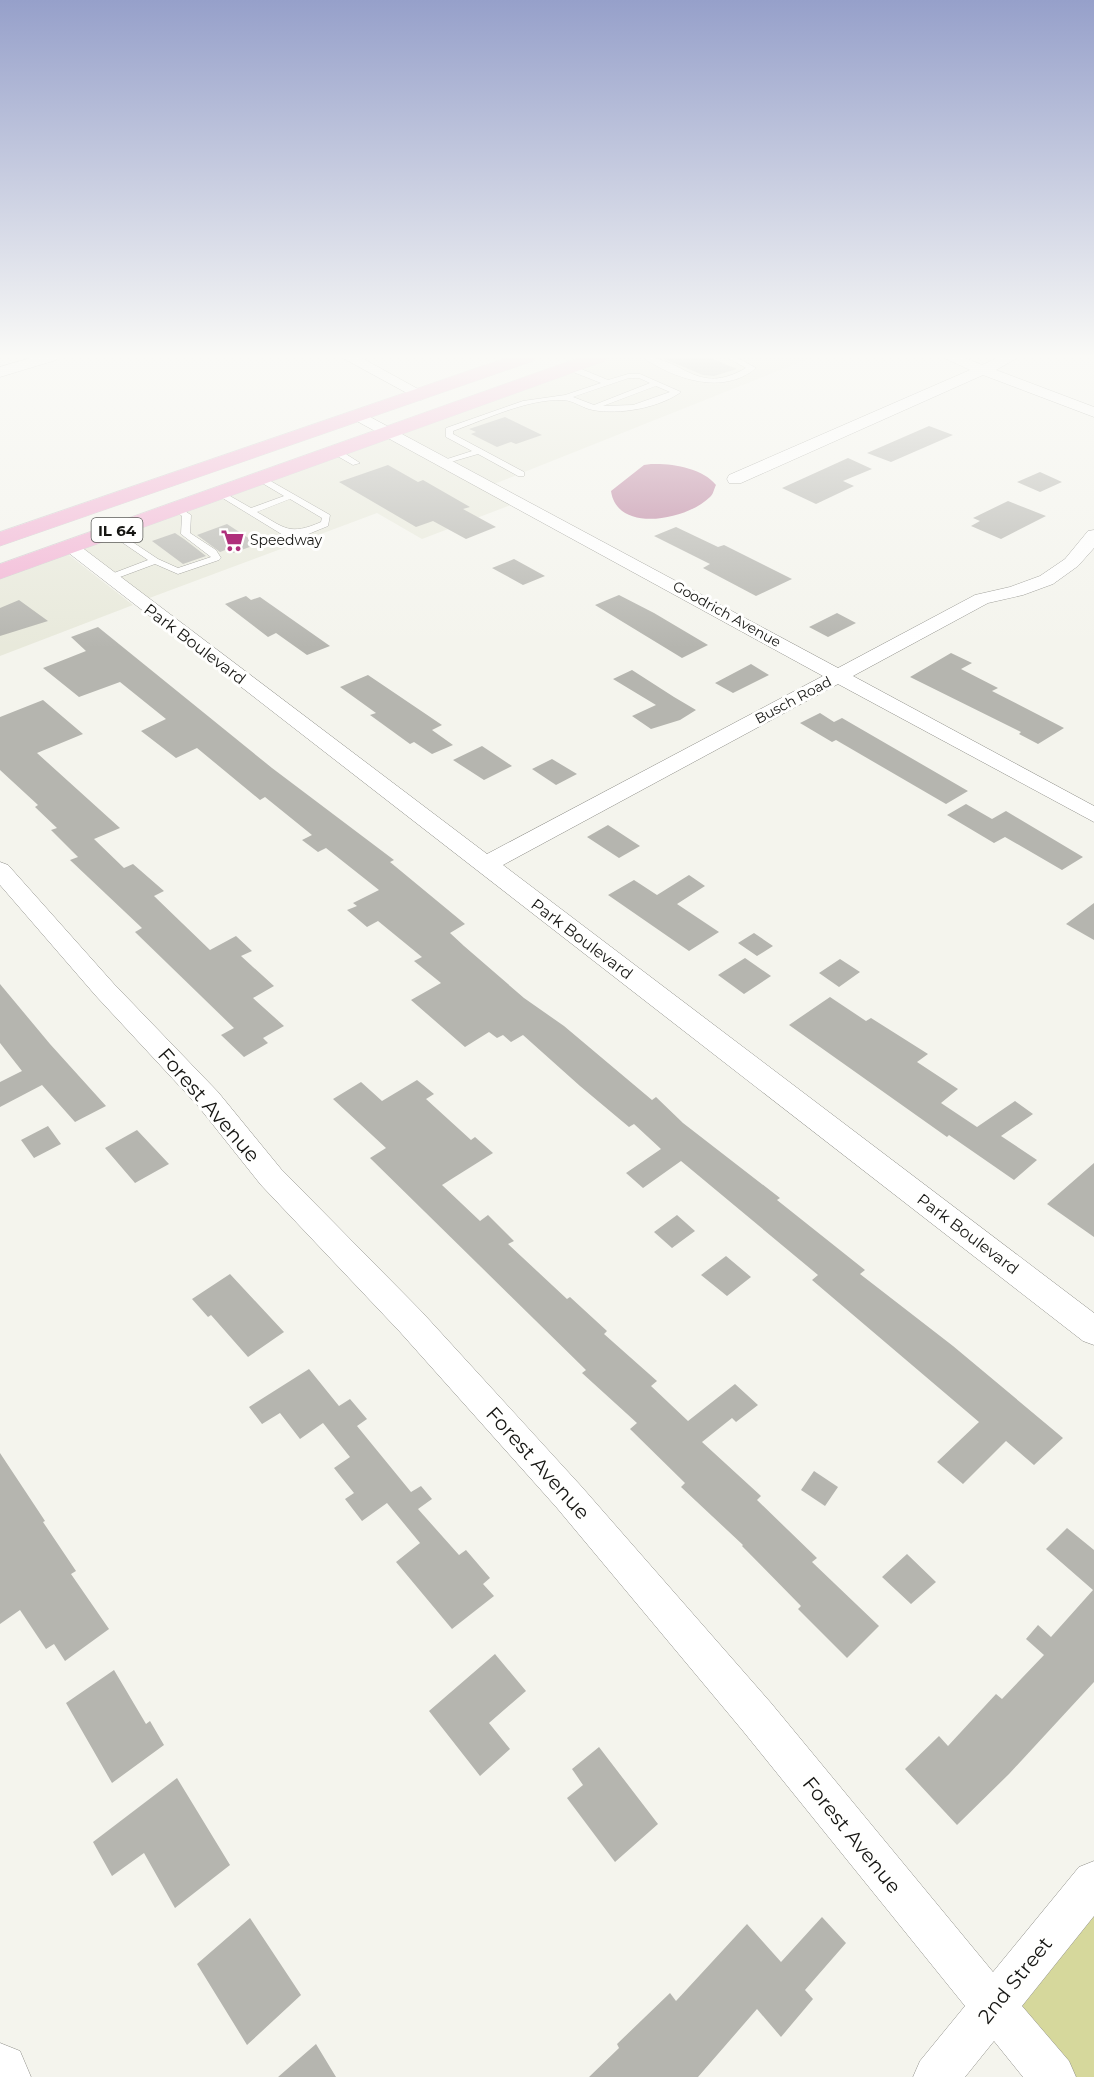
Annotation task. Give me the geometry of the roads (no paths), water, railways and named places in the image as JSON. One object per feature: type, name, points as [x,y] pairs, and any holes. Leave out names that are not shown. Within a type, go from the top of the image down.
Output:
[{"type":"main road","name":"IL 64","points":[[0,539],[248,454]]},
{"type":"main road","name":"IL 64","points":[[0,572],[327,454]]},
{"type":"street","name":"Goodrich Avenue","points":[[432,454],[1094,815]]},
{"type":"street","points":[[735,479],[792,454]]},
{"type":"street","name":"Busch Road","points":[[485,865],[982,599],[1025,588],[1053,576],[1083,555],[1094,535]]},
{"type":"street","name":"Park Boulevard","points":[[70,547],[1094,1331]]},
{"type":"street","name":"Forest Avenue","points":[[0,870],[105,990],[207,1099],[272,1177],[411,1322],[576,1505],[757,1717],[928,1929],[1053,2077]]},
{"type":"street","name":"2nd Street","points":[[936,2077],[1094,1882]]},
{"type":"street","points":[[0,2071],[3,2077]]},
{"type":"lane","points":[[340,454],[356,464]]},
{"type":"lane","points":[[447,462],[470,454]]},
{"type":"lane","points":[[484,454],[521,474]]},
{"type":"lane","points":[[220,494],[286,533],[306,532],[325,524],[327,517],[260,478]]},
{"type":"lane","points":[[249,512],[291,496]]},
{"type":"lane","points":[[113,532],[155,561],[178,570],[216,558],[213,552],[185,534],[187,515],[177,509]]},
{"type":"lane","points":[[109,578],[155,561]]},
{"type":"place","name":"Speedway","points":[[232,540]]}]
